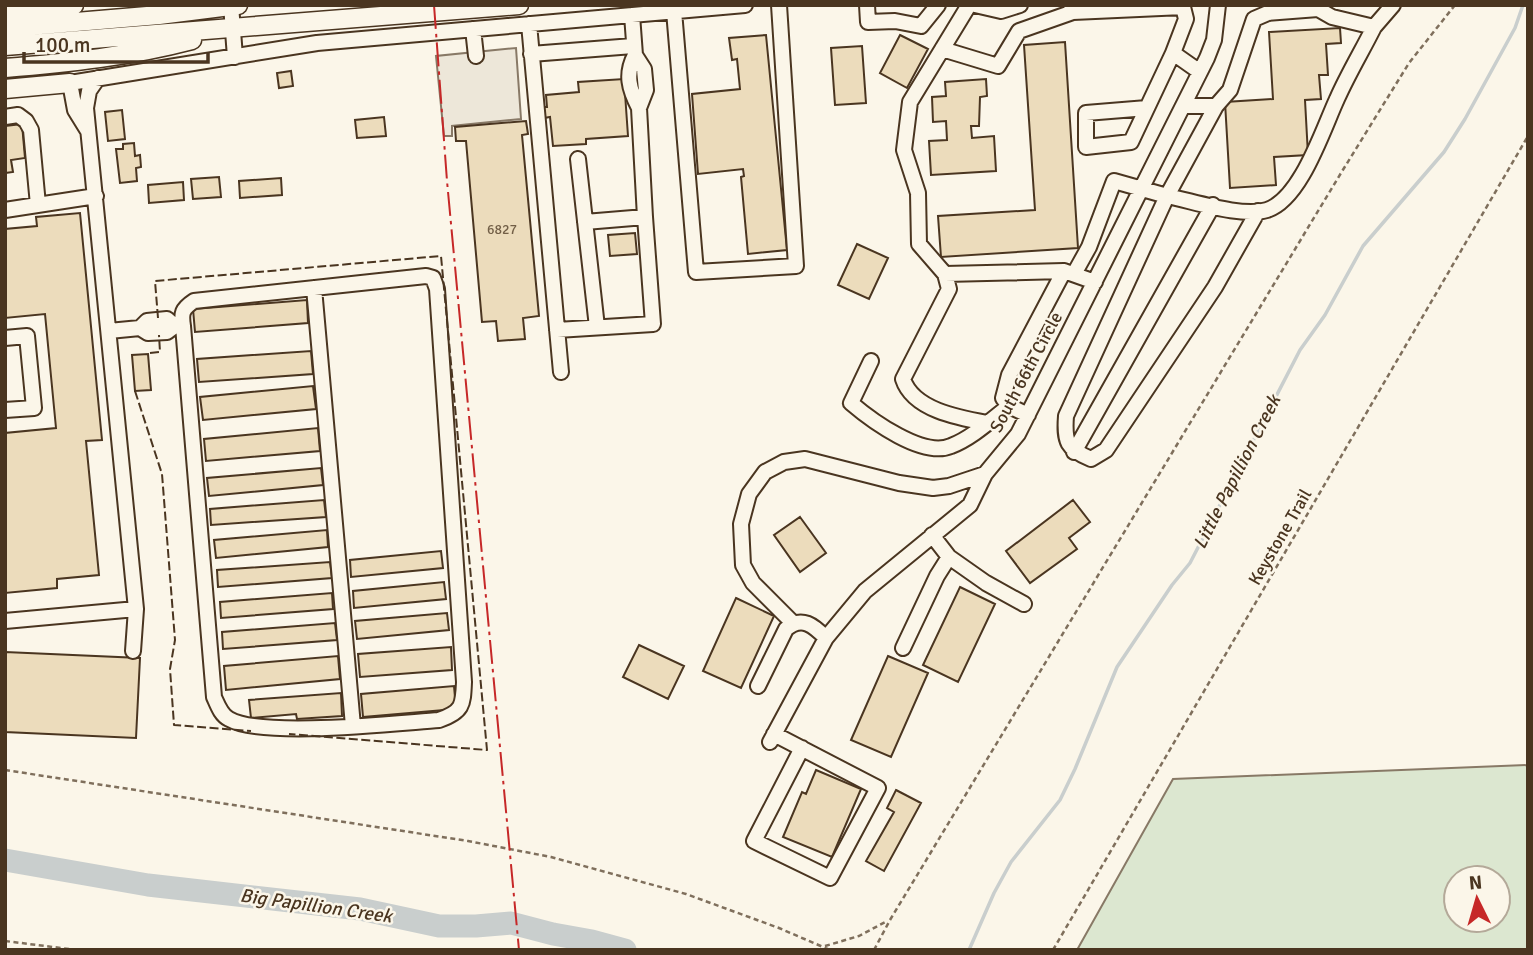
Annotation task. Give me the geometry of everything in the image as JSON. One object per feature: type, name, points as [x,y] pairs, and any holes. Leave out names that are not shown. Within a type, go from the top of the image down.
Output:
[{"type":"main road","points":[[5,10],[74,5]]},
{"type":"main road","points":[[215,5],[230,6]]},
{"type":"main road","points":[[5,27],[168,14],[238,5]]},
{"type":"main road","points":[[5,46],[519,5]]},
{"type":"main road","points":[[5,68],[153,49],[233,29]]},
{"type":"main road","points":[[5,89],[70,83]]},
{"type":"street","points":[[88,131],[75,110],[70,83],[303,45],[744,5]]},
{"type":"street","points":[[674,11],[696,272],[733,270],[796,266],[779,5]]},
{"type":"street","points":[[867,5],[868,22],[895,21],[921,26],[938,5],[951,8],[968,5]]},
{"type":"street","points":[[968,5],[910,102],[904,150],[918,193],[919,244],[945,274],[948,289],[903,380],[906,390],[931,407],[960,418],[987,423]]},
{"type":"street","points":[[975,5],[1001,10],[1020,5]]},
{"type":"street","name":"South 66th Circle","points":[[802,748],[772,738],[826,638],[865,591],[970,505],[985,474],[1018,434],[1200,72],[1214,40],[1218,5]]},
{"type":"street","points":[[1028,415],[1009,406],[1003,398],[1009,375],[1069,272],[1090,247],[1114,181],[1167,196],[1244,211],[1266,210],[1278,204],[1299,181],[1374,27],[1393,5]]},
{"type":"street","points":[[230,6],[235,57]]},
{"type":"street","points":[[942,49],[998,66],[1018,31],[1072,9],[1183,7],[1186,19],[1173,53],[1131,142],[1086,147],[1086,113],[1147,108]]},
{"type":"street","points":[[1258,211],[1216,288],[1106,450],[1091,459],[1074,452],[1065,435],[1066,416],[1167,196],[1216,106],[1230,90],[1254,19],[1268,13],[1319,7],[1332,17],[1374,27]]},
{"type":"street","points":[[557,330],[653,324],[639,107],[630,92],[628,68],[634,51],[632,15]]},
{"type":"street","points":[[529,24],[561,372]]},
{"type":"street","points":[[473,29],[476,56]]},
{"type":"street","points":[[531,54],[634,51]]},
{"type":"street","points":[[1173,53],[1200,72]]},
{"type":"street","points":[[98,78],[89,91],[86,102],[136,608],[133,651]]},
{"type":"street","points":[[1183,106],[1216,106]]},
{"type":"street","points":[[5,117],[18,116],[26,121],[31,130],[38,205]]},
{"type":"street","points":[[578,159],[597,327]]},
{"type":"street","points":[[5,210],[96,196]]},
{"type":"street","points":[[1074,452],[1213,205]]},
{"type":"street","points":[[585,222],[645,217]]},
{"type":"street","points":[[945,274],[1069,272],[1095,282]]},
{"type":"street","points":[[426,276],[433,278],[436,289],[463,703],[452,716],[439,720],[353,726],[267,728],[237,723],[220,711],[214,697],[179,326],[184,307],[194,301],[426,276]]},
{"type":"street","points":[[314,288],[353,726]]},
{"type":"street","points":[[109,331],[140,328],[148,332],[167,332],[179,326]]},
{"type":"street","points":[[5,338],[27,336],[34,408],[5,410]]},
{"type":"street","points":[[871,360],[851,403],[872,421],[927,449],[949,447],[1009,406]]},
{"type":"street","points":[[793,623],[754,583],[743,565],[741,524],[749,494],[765,472],[784,462],[805,459],[899,483],[933,488],[949,486],[985,474]]},
{"type":"street","points":[[932,535],[949,558],[1024,604]]},
{"type":"street","points":[[903,648],[937,576],[949,558]]},
{"type":"street","points":[[5,621],[136,608]]},
{"type":"street","points":[[758,686],[786,629],[793,623],[814,625],[826,638]]},
{"type":"street","points":[[802,748],[878,789],[830,878],[754,841],[802,748]]},
{"type":"path","points":[[874,950],[1395,85],[1455,5]]},
{"type":"path","name":"Keystone Trail","points":[[1053,950],[1527,138]]},
{"type":"path","points":[[5,771],[371,825],[551,857],[686,894],[830,950]]},
{"type":"path","points":[[824,947],[859,936],[890,920]]},
{"type":"path","points":[[5,941],[77,950]]},
{"type":"green space","points":[[1528,765],[1528,950],[1077,950],[1173,779]]},
{"type":"shaded area","points":[[516,48],[521,119],[452,126],[452,136],[444,136],[436,56]]},
{"type":"building","points":[[1340,28],[1341,43],[1326,44],[1328,75],[1319,75],[1321,99],[1305,100],[1308,155],[1274,157],[1276,185],[1230,188],[1225,102],[1273,99],[1269,32]]},
{"type":"building","points":[[766,35],[787,250],[748,254],[741,177],[744,176],[743,169],[698,174],[692,94],[740,89],[737,59],[732,60],[729,38]]},
{"type":"building","points":[[900,35],[928,49],[907,88],[880,73]]},
{"type":"building","points":[[1065,42],[1078,248],[941,257],[938,216],[1035,210],[1024,45]]},
{"type":"building","points":[[862,46],[866,103],[835,105],[831,48]]},
{"type":"building","points":[[291,71],[293,86],[279,88],[277,73]]},
{"type":"building","points":[[624,79],[628,136],[586,139],[586,144],[553,146],[550,117],[544,118],[546,95],[579,92],[578,82]]},
{"type":"building","points":[[986,79],[987,96],[980,97],[979,126],[971,126],[972,138],[994,136],[996,171],[931,175],[929,141],[947,140],[946,121],[933,122],[932,97],[946,96],[945,82]]},
{"type":"building","points":[[122,110],[125,139],[108,141],[105,112]]},
{"type":"building","points":[[384,117],[386,136],[357,138],[355,120]]},
{"type":"building","points":[[526,121],[528,134],[522,135],[539,316],[523,318],[525,339],[498,341],[496,321],[482,322],[466,141],[456,141],[455,127]]},
{"type":"building","points":[[22,124],[25,158],[11,160],[13,172],[5,173],[5,126]]},
{"type":"building","points":[[134,143],[135,156],[140,155],[141,167],[136,168],[137,181],[120,183],[116,149],[123,149],[123,144]]},
{"type":"building","points":[[219,177],[221,197],[193,199],[191,179]]},
{"type":"building","points":[[281,178],[282,195],[240,198],[239,181]]},
{"type":"building","points":[[183,182],[184,200],[149,203],[148,185]]},
{"type":"building","points":[[80,213],[102,440],[86,441],[99,575],[57,579],[57,588],[5,593],[5,433],[56,428],[45,314],[5,318],[5,229],[37,226],[36,217]]},
{"type":"building","points":[[635,233],[637,254],[610,256],[608,235]]},
{"type":"building","points":[[857,244],[888,258],[869,299],[838,285]]},
{"type":"building","points":[[307,300],[308,323],[195,332],[193,309]]},
{"type":"building","points":[[311,351],[313,374],[199,382],[197,359]]},
{"type":"building","points":[[148,354],[151,390],[135,391],[132,355]]},
{"type":"building","points":[[313,386],[316,409],[203,420],[200,397]]},
{"type":"building","points":[[318,428],[320,451],[206,461],[204,439]]},
{"type":"building","points":[[321,468],[323,485],[209,496],[207,478]]},
{"type":"building","points":[[324,500],[326,517],[211,525],[210,509]]},
{"type":"building","points":[[1073,500],[1090,522],[1069,538],[1077,549],[1030,583],[1006,551]]},
{"type":"building","points":[[800,517],[826,553],[800,572],[774,535]]},
{"type":"building","points":[[327,530],[328,547],[216,558],[214,540]]},
{"type":"building","points":[[441,551],[443,568],[351,577],[350,560]]},
{"type":"building","points":[[330,562],[332,578],[218,587],[217,570]]},
{"type":"building","points":[[444,582],[446,599],[354,608],[353,591]]},
{"type":"building","points":[[960,587],[995,604],[958,682],[923,665]]},
{"type":"building","points":[[332,593],[333,609],[221,618],[220,602]]},
{"type":"building","points":[[736,598],[774,616],[741,688],[703,671]]},
{"type":"building","points":[[447,613],[449,630],[357,639],[355,621]]},
{"type":"building","points":[[335,623],[337,640],[223,649],[222,632]]},
{"type":"building","points":[[639,645],[684,666],[668,699],[623,677]]},
{"type":"building","points":[[451,647],[452,670],[360,677],[358,654]]},
{"type":"building","points":[[5,652],[140,658],[136,738],[5,732]]},
{"type":"building","points":[[338,656],[340,679],[226,690],[224,666]]},
{"type":"building","points":[[888,656],[928,673],[891,757],[851,740]]},
{"type":"building","points":[[454,686],[456,709],[363,717],[361,694]]},
{"type":"building","points":[[341,693],[342,716],[297,719],[296,714],[251,718],[249,700]]},
{"type":"building","points":[[816,770],[861,789],[832,857],[783,837],[802,792],[806,794]]},
{"type":"building","points":[[896,790],[921,803],[884,871],[866,861],[894,812],[887,808]]},
{"type":"waterway","name":"Little Papillion Creek","points":[[969,950],[1011,862],[1060,800],[1117,667],[1190,563],[1300,350],[1325,315],[1363,246],[1444,152],[1515,28],[1523,5]]},
{"type":"waterway","name":"Big Papillion Creek","points":[[5,860],[148,885],[360,909],[439,926],[511,923],[625,950]]},
{"type":"fence","points":[[158,318],[155,281],[441,256],[487,750],[289,734]]},
{"type":"fence","points":[[150,353],[160,352],[159,335]]},
{"type":"fence","points":[[135,391],[162,474],[175,640],[170,669],[174,725],[251,731]]},
{"type":"power","points":[[434,5],[447,181],[519,950]]}]
